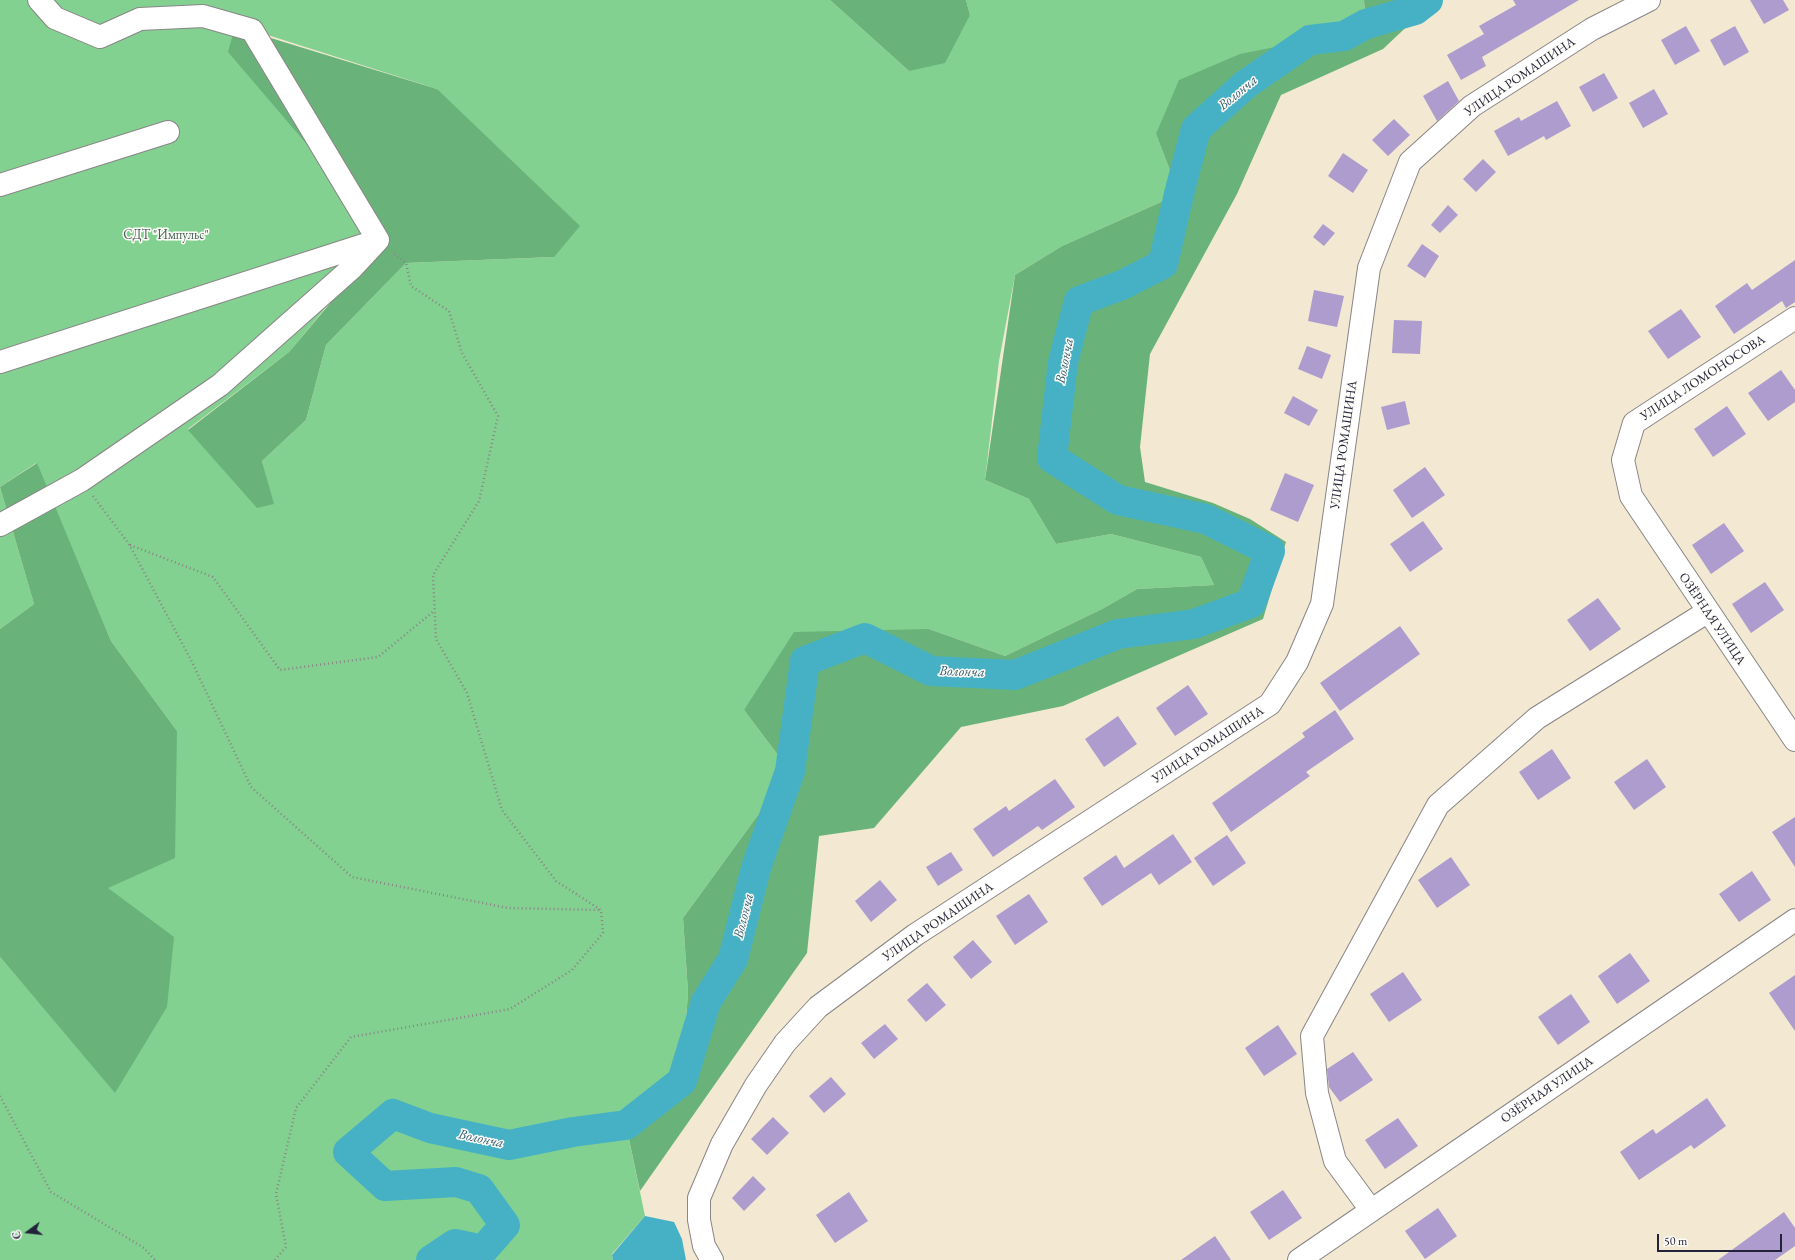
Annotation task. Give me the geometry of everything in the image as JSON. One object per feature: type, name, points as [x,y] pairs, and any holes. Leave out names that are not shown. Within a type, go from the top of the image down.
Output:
[{"type":"street","points":[[39,0],[56,18],[100,38],[140,18],[203,16],[252,30],[378,240]]},
{"type":"street","name":"УЛИЦА РОМАШИНА","points":[[708,1253],[698,1220],[699,1198],[722,1144],[756,1085],[785,1043],[818,1007],[915,935],[1270,704],[1297,662],[1322,604],[1369,268],[1410,162],[1472,106],[1592,29],[1648,0]]},
{"type":"street","points":[[0,184],[168,132]]},
{"type":"street","points":[[0,362],[378,240]]},
{"type":"street","points":[[0,525],[82,480],[220,385],[352,268],[378,240]]},
{"type":"street","name":"УЛИЦА ЛОМОНОСОВА","points":[[1631,496],[1623,460],[1634,423],[1795,318]]},
{"type":"street","name":"ОЗЁРНАЯ УЛИЦА","points":[[1631,496],[1707,612],[1795,740]]},
{"type":"street","points":[[1371,1210],[1335,1162],[1317,1093],[1312,1036],[1438,805],[1537,718],[1707,612]]},
{"type":"street","name":"ОЗЁРНАЯ УЛИЦА","points":[[1299,1260],[1795,920]]},
{"type":"path","points":[[378,240],[406,263],[411,286],[449,311],[462,353],[498,416],[479,501],[433,575],[436,639],[467,693],[502,810],[556,881],[601,910]]},
{"type":"path","points":[[82,480],[129,544],[191,660],[251,787],[352,877],[508,908],[601,910]]},
{"type":"path","points":[[129,544],[213,577],[280,670],[378,657],[434,611]]},
{"type":"path","points":[[275,1260],[286,1247],[276,1194],[296,1108],[351,1037],[510,1009],[572,970],[603,933],[601,910]]},
{"type":"path","points":[[0,1096],[51,1192],[144,1248],[155,1260]]},
{"type":"green space","name":"СДТ \"Импульс\"","points":[[0,0],[830,0],[909,71],[970,15],[966,0],[1364,0],[1366,24],[1344,36],[1310,40],[1156,134],[1179,194],[1062,246],[1015,275],[999,361],[985,480],[1029,499],[1056,544],[1111,534],[1201,557],[1214,585],[1137,589],[1102,609],[1005,656],[929,629],[744,710],[790,771],[683,918],[688,992],[682,1081],[626,1125],[645,1216],[612,1254],[613,1260],[0,1260],[0,957],[115,1092],[108,888],[177,731],[111,641],[36,463],[0,487]],"holes":[[[234,27],[252,30],[437,89],[554,257],[406,263],[326,345],[306,420],[262,461],[273,503],[188,429],[289,352],[385,236]]]},
{"type":"green space","points":[[830,0],[966,0],[970,15],[945,63],[909,71]]},
{"type":"green space","points":[[1364,0],[1435,0],[1383,49],[1281,95],[1237,194],[1150,354],[1140,447],[1145,482],[1213,503],[1250,519],[1286,542],[1263,619],[1063,706],[961,727],[874,828],[819,836],[807,953],[640,1191],[626,1125],[682,1081],[688,992],[683,918],[790,771],[744,710],[794,632],[929,629],[1005,656],[1102,609],[1137,589],[1214,585],[1201,557],[1111,534],[1056,544],[1029,499],[985,480],[1015,275],[1062,246],[1179,194],[1156,134],[1179,80],[1240,54],[1344,35],[1366,24]]},
{"type":"green space","points":[[235,27],[437,89],[580,226],[554,257],[406,263],[326,345],[306,420],[262,461],[274,504],[257,508],[188,430],[289,352],[386,237],[228,52]]},
{"type":"green space","points":[[37,463],[111,641],[177,731],[175,858],[108,888],[174,937],[167,1007],[115,1093],[0,957],[0,629],[34,604],[0,487]]},
{"type":"green space","points":[[0,487],[34,604],[0,629]]},
{"type":"water","points":[[645,1216],[674,1222],[682,1239],[686,1260],[613,1260],[612,1255]]},
{"type":"building","points":[[1513,0],[1579,0],[1482,57],[1486,66],[1461,80],[1447,55],[1484,34],[1479,26],[1516,5]]},
{"type":"building","points":[[1750,0],[1783,0],[1789,10],[1764,24]]},
{"type":"building","points":[[1686,26],[1700,51],[1675,65],[1661,40]]},
{"type":"building","points":[[1735,26],[1749,52],[1724,66],[1710,40]]},
{"type":"building","points":[[1604,73],[1618,98],[1593,112],[1579,87]]},
{"type":"building","points":[[1448,81],[1459,101],[1437,121],[1423,96]]},
{"type":"building","points":[[1654,89],[1668,114],[1643,128],[1629,103]]},
{"type":"building","points":[[1557,101],[1571,126],[1546,140],[1544,136],[1508,156],[1494,131],[1519,117],[1521,121]]},
{"type":"building","points":[[1394,119],[1410,135],[1388,156],[1372,140]]},
{"type":"building","points":[[1343,153],[1368,170],[1353,193],[1328,176]]},
{"type":"building","points":[[1483,159],[1496,172],[1476,192],[1463,179]]},
{"type":"building","points":[[1448,205],[1458,215],[1440,233],[1431,225]]},
{"type":"building","points":[[1323,224],[1335,233],[1324,246],[1313,237]]},
{"type":"building","points":[[1422,244],[1439,256],[1425,278],[1407,266]]},
{"type":"building","points":[[1795,260],[1795,302],[1786,308],[1782,301],[1734,334],[1715,306],[1747,283],[1752,290]]},
{"type":"building","points":[[1314,290],[1344,296],[1337,327],[1308,321]]},
{"type":"building","points":[[1681,309],[1701,337],[1668,359],[1648,331]]},
{"type":"building","points":[[1394,320],[1422,321],[1420,354],[1392,353]]},
{"type":"building","points":[[1307,346],[1331,355],[1322,379],[1298,369]]},
{"type":"building","points":[[1781,370],[1795,390],[1795,402],[1768,421],[1748,393]]},
{"type":"building","points":[[1293,396],[1318,410],[1309,426],[1284,413]]},
{"type":"building","points":[[1405,401],[1410,424],[1387,430],[1381,407]]},
{"type":"building","points":[[1727,406],[1746,434],[1713,457],[1694,429]]},
{"type":"building","points":[[1425,467],[1445,495],[1412,518],[1393,490]]},
{"type":"building","points":[[1285,473],[1314,485],[1298,522],[1270,510]]},
{"type":"building","points":[[1423,521],[1443,549],[1410,572],[1390,544]]},
{"type":"building","points":[[1724,523],[1744,551],[1711,574],[1692,545]]},
{"type":"building","points":[[1765,582],[1784,610],[1751,633],[1732,604]]},
{"type":"building","points":[[1598,598],[1621,629],[1590,651],[1567,620]]},
{"type":"building","points":[[1400,626],[1420,654],[1340,711],[1320,683]]},
{"type":"building","points":[[1188,685],[1208,714],[1175,736],[1156,708]]},
{"type":"building","points":[[1335,710],[1354,739],[1306,772],[1310,776],[1231,832],[1212,803],[1305,737],[1302,733]]},
{"type":"building","points":[[1118,716],[1137,744],[1104,767],[1085,739]]},
{"type":"building","points":[[1552,749],[1571,778],[1538,800],[1519,772]]},
{"type":"building","points":[[1647,759],[1666,787],[1634,810],[1614,782]]},
{"type":"building","points":[[1055,779],[1075,807],[1042,830],[1038,826],[993,857],[973,829],[1006,806],[1009,811]]},
{"type":"building","points":[[1795,817],[1795,867],[1772,832]]},
{"type":"building","points":[[1173,834],[1192,862],[1159,885],[1151,873],[1102,906],[1083,878],[1116,855],[1124,868]]},
{"type":"building","points":[[1227,835],[1246,863],[1213,886],[1194,858]]},
{"type":"building","points":[[951,852],[963,870],[938,886],[926,867]]},
{"type":"building","points":[[1451,857],[1470,885],[1437,908],[1418,880]]},
{"type":"building","points":[[1752,871],[1771,900],[1739,922],[1719,894]]},
{"type":"building","points":[[880,880],[897,900],[871,922],[855,901]]},
{"type":"building","points":[[1029,894],[1048,922],[1015,945],[996,916]]},
{"type":"building","points":[[973,940],[992,962],[971,979],[953,957]]},
{"type":"building","points":[[1630,953],[1650,981],[1617,1004],[1598,976]]},
{"type":"building","points":[[1403,972],[1422,1000],[1389,1022],[1370,994]]},
{"type":"building","points":[[1795,975],[1795,1031],[1769,993]]},
{"type":"building","points":[[927,983],[946,1005],[926,1022],[907,1000]]},
{"type":"building","points":[[1571,994],[1590,1022],[1558,1045],[1538,1017]]},
{"type":"building","points":[[885,1024],[898,1039],[874,1059],[861,1043]]},
{"type":"building","points":[[1278,1025],[1297,1054],[1264,1076],[1245,1048]]},
{"type":"building","points":[[1353,1052],[1373,1080],[1340,1102],[1329,1087],[1327,1069]]},
{"type":"building","points":[[831,1077],[846,1094],[824,1113],[809,1096]]},
{"type":"building","points":[[1707,1098],[1726,1126],[1694,1149],[1691,1145],[1639,1180],[1620,1152],[1653,1129],[1656,1134]]},
{"type":"building","points":[[773,1117],[789,1133],[767,1155],[751,1139]]},
{"type":"building","points":[[1398,1118],[1418,1146],[1385,1169],[1365,1140]]},
{"type":"building","points":[[753,1176],[766,1189],[744,1211],[732,1198]]},
{"type":"building","points":[[1283,1190],[1302,1218],[1269,1240],[1250,1212]]},
{"type":"building","points":[[849,1192],[868,1221],[835,1243],[816,1215]]},
{"type":"building","points":[[1438,1208],[1457,1236],[1425,1259],[1405,1231]]},
{"type":"building","points":[[1784,1212],[1795,1228],[1795,1246],[1775,1260],[1718,1260]]},
{"type":"building","points":[[1215,1236],[1231,1260],[1181,1260]]},
{"type":"waterway","name":"Волонча","points":[[431,1260],[455,1244],[483,1250],[505,1225],[479,1189],[456,1182],[385,1186],[348,1152],[393,1114],[430,1128],[509,1145],[573,1132],[626,1125],[682,1081],[706,1002],[733,959],[756,868],[790,771],[805,661],[865,638],[931,671],[1015,675],[1118,634],[1194,624],[1251,603],[1270,551],[1206,519],[1118,500],[1052,458],[1063,362],[1079,301],[1122,285],[1163,264],[1196,129],[1246,84],[1310,40],[1344,36],[1366,24],[1415,10],[1428,0]]}]
